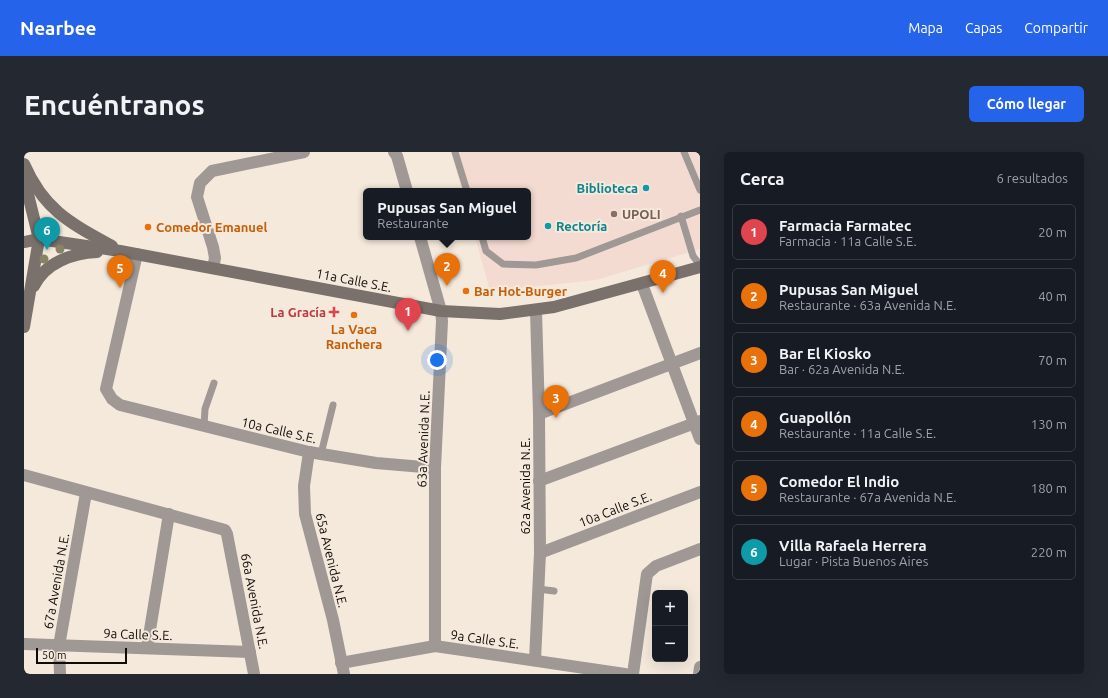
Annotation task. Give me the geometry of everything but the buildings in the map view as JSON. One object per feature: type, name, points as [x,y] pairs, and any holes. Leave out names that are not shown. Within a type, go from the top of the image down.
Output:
[{"type":"street","points":[[213,268],[215,258],[213,247],[197,197],[200,183],[212,171],[304,152]]},
{"type":"street","points":[[394,152],[397,156],[406,188]]},
{"type":"street","points":[[24,164],[33,185],[56,212],[70,223],[120,251]]},
{"type":"street","points":[[24,178],[39,239],[24,327]]},
{"type":"street","name":"11a Calle S.E.","points":[[24,242],[39,239],[120,251],[441,310],[500,314],[536,311],[642,284],[700,266]]},
{"type":"street","name":"63a Avenida N.E.","points":[[421,240],[441,310],[435,468],[435,646]]},
{"type":"street","points":[[31,292],[41,273],[66,258],[83,253],[120,251]]},
{"type":"street","name":"10a Calle S.E.","points":[[137,254],[106,389],[112,400],[120,405],[309,452],[376,463],[435,468]]},
{"type":"street","points":[[642,284],[671,364],[697,422],[700,438]]},
{"type":"street","name":"62a Avenida N.E.","points":[[535,660],[540,553],[539,414],[536,311]]},
{"type":"street","points":[[539,414],[700,353]]},
{"type":"street","points":[[539,481],[697,422]]},
{"type":"street","name":"65a Avenida N.E.","points":[[309,452],[304,486],[306,514],[333,620],[343,669]]},
{"type":"street","points":[[24,476],[169,514],[147,648]]},
{"type":"street","name":"67a Avenida N.E.","points":[[60,674],[59,646],[86,492]]},
{"type":"street","name":"10a Calle S.E.","points":[[540,553],[700,492]]},
{"type":"street","name":"66a Avenida N.E.","points":[[169,514],[225,530],[254,674]]},
{"type":"street","points":[[633,674],[648,574],[656,566],[700,549]]},
{"type":"street","name":"9a Calle S.E.","points":[[24,644],[250,652]]},
{"type":"street","name":"9a Calle S.E.","points":[[343,669],[435,646],[625,674]]},
{"type":"street","points":[[699,674],[700,667]]},
{"type":"lane","points":[[455,152],[466,188]]},
{"type":"lane","points":[[684,152],[700,190]]},
{"type":"lane","points":[[483,240],[486,251],[503,264],[536,265],[576,258],[681,216],[700,210]]},
{"type":"lane","points":[[681,216],[693,256],[700,266]]},
{"type":"lane","points":[[687,270],[693,256]]},
{"type":"lane","points":[[204,426],[205,409],[214,383]]},
{"type":"lane","points":[[321,454],[333,405]]},
{"type":"lane","points":[[538,589],[554,591]]},
{"type":"shaded area","name":"UPOLI","points":[[451,152],[700,152],[700,249],[596,280],[490,291],[476,240],[531,240],[531,188],[461,188]]},
{"type":"place","name":"Biblioteca","points":[[646,188]]},
{"type":"place","name":"UPOLI","points":[[614,214]]},
{"type":"place","name":"Rectoría","points":[[548,226]]},
{"type":"place","name":"Comedor Emanuel","points":[[148,227]]},
{"type":"place","name":"Villa Rafaela Herrera","points":[[47,250]]},
{"type":"place","name":"Pupusas San Miguel","points":[[447,286]]},
{"type":"place","name":"Comedor El Indio","points":[[120,288]]},
{"type":"place","name":"Bar Hot-Burger","points":[[466,291]]},
{"type":"place","name":"Guapollón","points":[[663,293]]},
{"type":"place","name":"La Gracía","points":[[334,312]]},
{"type":"place","name":"La Vaca Ranchera","points":[[354,315]]},
{"type":"place","name":"Farmacia Farmatec","points":[[408,331]]},
{"type":"place","name":"Bar El Kiosko","points":[[556,418]]}]
